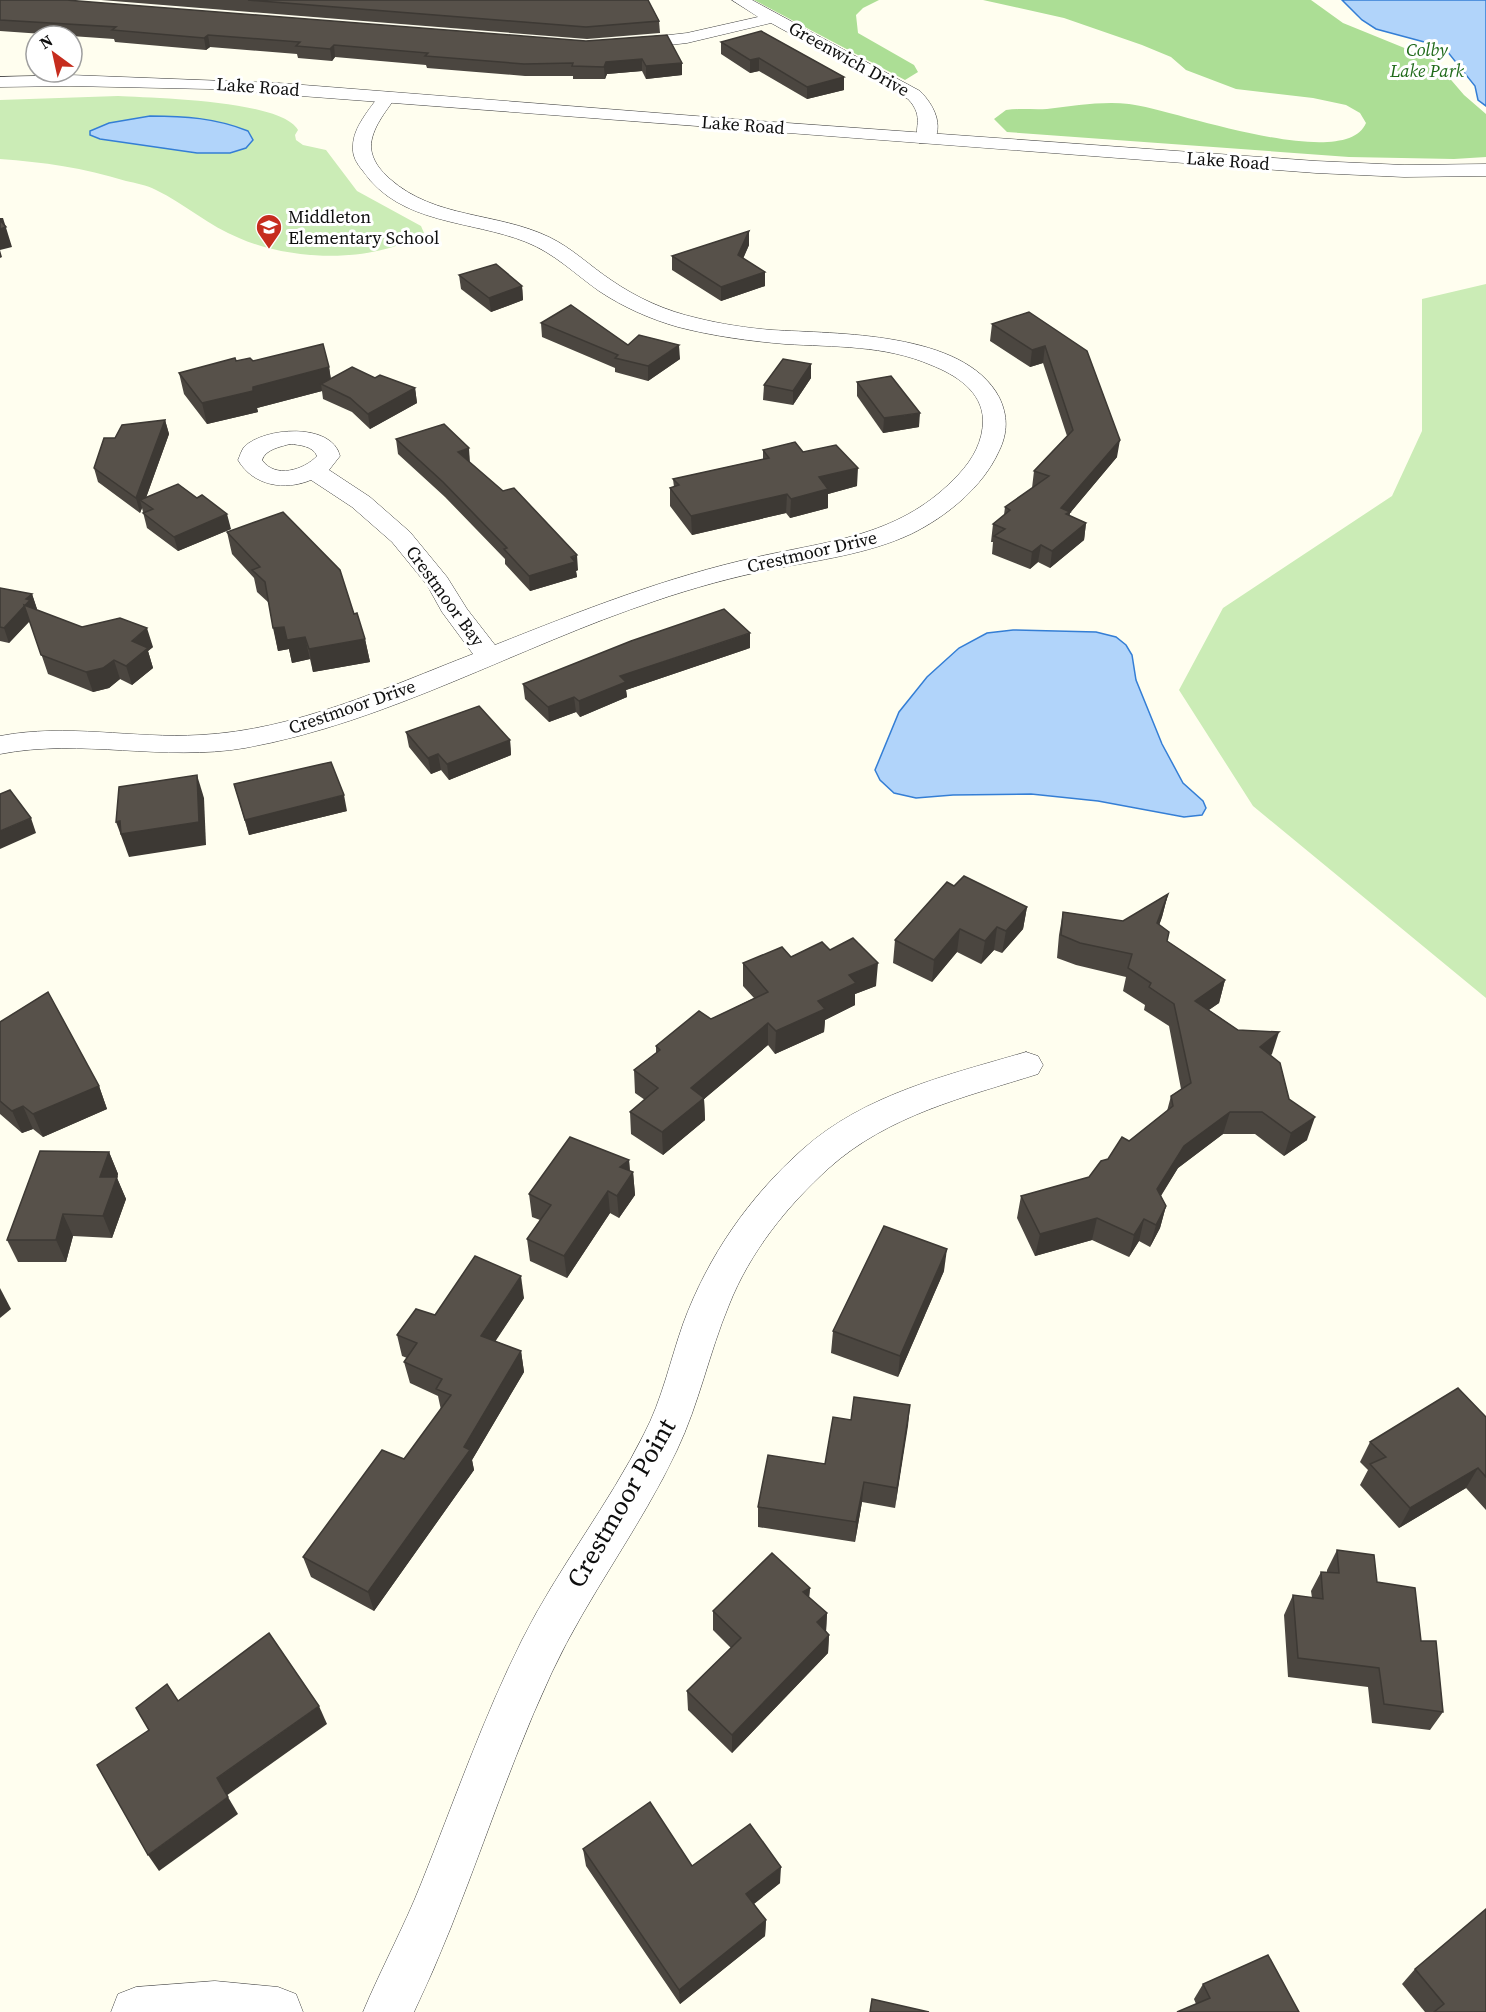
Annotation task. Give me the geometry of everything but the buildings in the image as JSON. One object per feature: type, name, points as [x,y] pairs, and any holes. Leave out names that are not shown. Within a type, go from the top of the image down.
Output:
[{"type":"street","name":"Greenwich Drive","points":[[740,0],[914,95],[928,114],[929,126],[926,139]]},
{"type":"street","points":[[609,46],[674,40],[773,18]]},
{"type":"street","name":"Lake Road","points":[[0,82],[176,81],[1344,169],[1486,170]]},
{"type":"street","name":"Crestmoor Drive","points":[[3,739],[182,745],[268,734],[358,709],[631,601],[680,584],[759,564],[876,539],[928,516],[966,483],[981,463],[990,446],[994,426],[993,408],[984,390],[965,375],[917,352],[869,340],[740,333],[674,319],[625,298],[549,244],[530,236],[412,203],[380,181],[370,170],[362,147],[368,125],[387,97]]},
{"type":"street","name":"Crestmoor Bay","points":[[314,471],[361,502],[401,537],[433,575],[455,612],[490,657]]},
{"type":"street","name":"Crestmoor Point","points":[[388,2012],[410,1969],[499,1742],[537,1656],[573,1587],[639,1484],[662,1440],[682,1391],[713,1298],[736,1250],[761,1216],[821,1153],[861,1126],[903,1104],[1026,1065]]},
{"type":"street","points":[[136,2012],[215,2006],[278,2012]]},
{"type":"green space","points":[[754,0],[879,0],[863,8],[856,15],[858,33],[914,65],[918,72],[905,80]]},
{"type":"green space","name":"Colby Lake Park","points":[[983,0],[1311,0],[1343,23],[1434,60],[1464,95],[1486,114],[1486,157],[1454,159],[1349,157],[1007,132],[994,119],[1006,110],[1109,103],[1150,108],[1255,134],[1292,140],[1326,142],[1351,137],[1366,123],[1360,113],[1346,105],[1313,98],[1236,89],[1186,70],[1171,57],[1142,45],[1064,18]]},
{"type":"green space","points":[[118,96],[214,102],[267,112],[287,120],[298,130],[295,135],[296,140],[303,145],[326,150],[357,191],[421,226],[424,233],[404,243],[357,254],[307,255],[283,251],[260,246],[228,233],[145,185],[63,166],[0,159],[0,100]]},
{"type":"green space","points":[[1486,284],[1486,998],[1253,806],[1179,690],[1223,608],[1392,496],[1422,431],[1422,299]]},
{"type":"water","points":[[1342,0],[1486,0],[1486,106],[1478,100],[1475,86],[1447,51],[1428,43],[1376,29],[1362,20]]},
{"type":"water","points":[[150,116],[188,117],[224,123],[248,131],[253,140],[246,148],[230,153],[197,153],[100,139],[90,135],[90,131],[109,123]]},
{"type":"water","points":[[1013,630],[1096,632],[1116,637],[1126,645],[1132,655],[1136,680],[1162,744],[1183,783],[1203,801],[1206,808],[1202,815],[1184,817],[1098,801],[1031,794],[916,798],[894,793],[880,780],[875,770],[899,712],[927,677],[959,648],[987,633]]},
{"type":"place","name":"Middleton Elementary School","points":[[269,250]]}]
